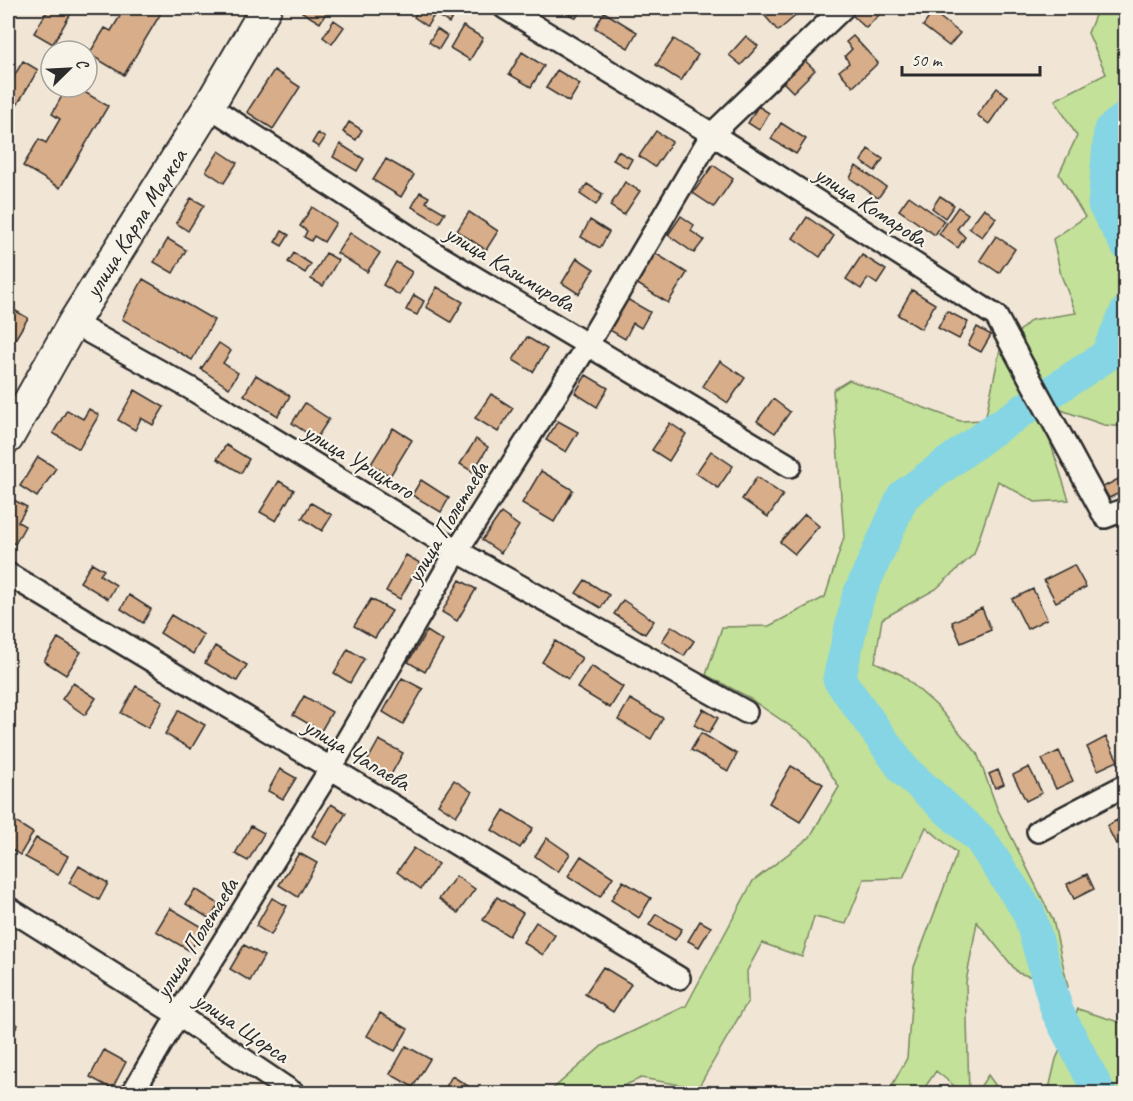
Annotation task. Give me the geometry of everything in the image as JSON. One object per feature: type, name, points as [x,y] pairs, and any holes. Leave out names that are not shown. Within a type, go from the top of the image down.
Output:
[{"type":"main road","name":"улица Карла Маркса","points":[[8,438],[73,323],[209,106],[266,8]]},
{"type":"street","name":"улица Комарова","points":[[505,8],[712,134],[996,316],[1105,517],[1125,509]]},
{"type":"street","name":"улица Полетаева","points":[[132,1094],[178,1015],[332,768],[457,551],[588,344],[712,134],[843,8]]},
{"type":"street","name":"улица Казимирова","points":[[209,106],[439,256],[790,466]]},
{"type":"street","name":"улица Урицкого","points":[[73,323],[190,388],[457,551],[746,712]]},
{"type":"street","name":"улица Чапаева","points":[[8,574],[679,978]]},
{"type":"street","points":[[1038,831],[1125,785]]},
{"type":"street","name":"улица Щорса","points":[[8,908],[178,1015],[295,1094]]},
{"type":"green space","points":[[1098,8],[1125,8],[1125,427],[1104,425],[1061,410],[1048,435],[1069,500],[1035,502],[998,481],[974,554],[936,589],[882,619],[875,662],[902,675],[937,706],[977,753],[997,808],[1053,920],[1068,987],[1018,973],[977,922],[966,982],[969,1093],[963,1093],[936,1071],[921,1093],[888,1093],[907,1058],[914,967],[957,853],[926,827],[903,878],[864,879],[846,924],[814,917],[802,957],[762,943],[747,971],[748,1001],[698,1088],[641,1078],[608,1093],[547,1094],[602,1046],[686,1006],[753,881],[810,837],[839,787],[809,739],[746,696],[706,675],[722,627],[769,626],[825,597],[844,537],[833,390],[849,380],[960,421],[985,420],[1000,350],[1031,320],[1076,313],[1061,275],[1053,239],[1085,217],[1059,174],[1077,136],[1055,100],[1106,74],[1088,33]]},
{"type":"green space","points":[[1078,1009],[1125,1024],[1125,1093],[1048,1093],[1056,1059]]},
{"type":"green space","points":[[988,1075],[1001,1093],[976,1093]]},
{"type":"building","points":[[49,8],[74,8],[56,39],[44,39],[34,33]]},
{"type":"building","points":[[125,8],[164,8],[124,75],[99,60],[98,39],[105,28],[111,31]]},
{"type":"building","points":[[305,8],[329,8],[320,23],[302,12]]},
{"type":"building","points":[[420,8],[459,8],[449,23],[435,14],[427,26],[414,17]]},
{"type":"building","points":[[557,8],[582,8],[576,18]]},
{"type":"building","points":[[798,8],[801,11],[778,31],[759,9]]},
{"type":"building","points":[[857,8],[886,8],[866,28],[851,14]]},
{"type":"building","points":[[604,12],[637,32],[628,48],[595,28]]},
{"type":"building","points":[[933,12],[960,33],[949,46],[923,26]]},
{"type":"building","points":[[334,20],[344,27],[332,44],[323,37]]},
{"type":"building","points":[[463,26],[483,38],[470,60],[450,48]]},
{"type":"building","points":[[437,29],[447,36],[439,49],[429,42]]},
{"type":"building","points":[[746,36],[758,46],[741,65],[729,55]]},
{"type":"building","points":[[853,36],[878,63],[853,87],[839,71],[849,63],[845,56],[852,49],[846,42]]},
{"type":"building","points":[[674,39],[698,55],[681,81],[656,65]]},
{"type":"building","points":[[522,52],[544,66],[531,87],[509,74]]},
{"type":"building","points":[[802,58],[815,70],[793,92],[780,79]]},
{"type":"building","points":[[23,61],[38,70],[8,120],[8,86]]},
{"type":"building","points":[[274,70],[300,87],[273,129],[247,112]]},
{"type":"building","points":[[557,70],[580,84],[569,102],[546,88]]},
{"type":"building","points":[[997,88],[1008,96],[989,124],[977,115]]},
{"type":"building","points":[[60,99],[96,99],[108,106],[60,188],[23,166],[39,139],[46,143],[60,119],[52,114]]},
{"type":"building","points":[[758,106],[769,113],[759,130],[748,123]]},
{"type":"building","points":[[349,122],[362,130],[356,140],[343,132]]},
{"type":"building","points":[[781,123],[806,139],[796,154],[771,139]]},
{"type":"building","points":[[656,131],[672,142],[655,167],[639,156]]},
{"type":"building","points":[[318,133],[325,138],[319,147],[312,143]]},
{"type":"building","points":[[340,144],[364,159],[357,171],[333,157]]},
{"type":"building","points":[[868,149],[883,159],[875,171],[861,161]]},
{"type":"building","points":[[219,151],[237,163],[224,183],[206,171]]},
{"type":"building","points":[[618,151],[632,159],[627,168],[613,160]]},
{"type":"building","points":[[386,159],[414,175],[401,197],[373,180]]},
{"type":"building","points":[[713,165],[733,179],[714,207],[693,193]]},
{"type":"building","points":[[856,166],[886,187],[878,198],[850,178]]},
{"type":"building","points":[[625,182],[640,191],[624,215],[610,206]]},
{"type":"building","points":[[587,184],[603,194],[596,205],[580,194]]},
{"type":"building","points":[[420,192],[429,197],[426,202],[445,213],[439,223],[412,207]]},
{"type":"building","points":[[909,196],[944,221],[935,235],[899,210]]},
{"type":"building","points":[[940,196],[954,205],[945,218],[932,208]]},
{"type":"building","points":[[191,198],[204,205],[188,231],[176,223]]},
{"type":"building","points":[[312,207],[336,223],[324,242],[314,236],[311,241],[304,237],[307,231],[300,226]]},
{"type":"building","points":[[958,207],[968,214],[957,229],[965,237],[958,248],[939,234]]},
{"type":"building","points":[[984,208],[996,218],[982,237],[969,228]]},
{"type":"building","points":[[469,212],[498,231],[486,250],[457,231]]},
{"type":"building","points":[[681,216],[694,225],[691,231],[704,240],[694,253],[668,235]]},
{"type":"building","points":[[807,217],[834,236],[820,257],[793,238]]},
{"type":"building","points":[[590,220],[609,232],[600,248],[581,237]]},
{"type":"building","points":[[282,231],[289,235],[282,246],[275,242]]},
{"type":"building","points":[[350,233],[380,253],[367,272],[337,253]]},
{"type":"building","points":[[996,236],[1015,249],[999,273],[980,260]]},
{"type":"building","points":[[168,239],[186,250],[173,273],[154,262]]},
{"type":"building","points":[[294,253],[311,264],[305,273],[288,262]]},
{"type":"building","points":[[326,253],[338,260],[323,286],[311,279]]},
{"type":"building","points":[[655,253],[687,273],[668,303],[636,283]]},
{"type":"building","points":[[862,255],[886,270],[877,284],[868,278],[861,289],[846,279]]},
{"type":"building","points":[[577,258],[594,269],[579,294],[562,283]]},
{"type":"building","points":[[396,262],[412,272],[399,295],[383,285]]},
{"type":"building","points":[[143,279],[214,320],[192,360],[122,319]]},
{"type":"building","points":[[437,287],[463,302],[451,322],[426,307]]},
{"type":"building","points":[[912,290],[935,304],[921,329],[898,315]]},
{"type":"building","points":[[414,295],[424,301],[417,315],[406,310]]},
{"type":"building","points":[[625,298],[650,312],[641,328],[633,323],[625,339],[608,329]]},
{"type":"building","points":[[14,310],[28,318],[8,351],[8,322]]},
{"type":"building","points":[[947,311],[968,322],[959,339],[938,328]]},
{"type":"building","points":[[977,327],[991,335],[981,352],[968,345]]},
{"type":"building","points":[[527,337],[547,349],[533,372],[513,360]]},
{"type":"building","points":[[219,343],[231,351],[223,363],[238,373],[229,388],[201,369]]},
{"type":"building","points":[[720,361],[745,378],[728,403],[703,386]]},
{"type":"building","points":[[256,375],[290,396],[278,416],[244,395]]},
{"type":"building","points":[[586,375],[608,388],[597,407],[575,393]]},
{"type":"building","points":[[135,390],[164,407],[153,425],[141,418],[135,430],[118,420]]},
{"type":"building","points":[[491,394],[513,408],[498,432],[475,418]]},
{"type":"building","points":[[773,399],[790,412],[775,433],[757,421]]},
{"type":"building","points":[[305,403],[329,419],[316,439],[292,423]]},
{"type":"building","points":[[89,409],[99,415],[79,449],[53,433],[67,410],[83,419]]},
{"type":"building","points":[[558,421],[578,432],[566,452],[546,440]]},
{"type":"building","points":[[670,423],[686,434],[669,461],[652,450]]},
{"type":"building","points":[[393,428],[412,440],[390,476],[371,464]]},
{"type":"building","points":[[476,439],[488,447],[473,472],[460,464]]},
{"type":"building","points":[[226,445],[249,459],[241,473],[217,459]]},
{"type":"building","points":[[711,451],[733,466],[718,488],[696,473]]},
{"type":"building","points":[[38,457],[56,468],[37,497],[20,486]]},
{"type":"building","points":[[541,471],[573,490],[554,522],[522,503]]},
{"type":"building","points":[[1126,475],[1126,490],[1109,498],[1103,487]]},
{"type":"building","points":[[757,477],[783,495],[768,517],[742,499]]},
{"type":"building","points":[[421,480],[449,498],[441,512],[412,495]]},
{"type":"building","points":[[279,481],[294,490],[276,521],[260,512]]},
{"type":"building","points":[[12,499],[27,507],[18,522],[25,526],[15,544],[8,540],[8,508]]},
{"type":"building","points":[[311,503],[332,515],[322,531],[302,518]]},
{"type":"building","points":[[501,513],[519,526],[501,553],[482,540]]},
{"type":"building","points":[[805,514],[819,526],[795,554],[780,542]]},
{"type":"building","points":[[406,555],[420,563],[400,599],[386,591]]},
{"type":"building","points":[[92,563],[104,570],[100,575],[116,585],[108,599],[80,582]]},
{"type":"building","points":[[1074,565],[1086,587],[1056,602],[1044,580]]},
{"type":"building","points":[[460,580],[476,589],[457,621],[442,612]]},
{"type":"building","points":[[585,580],[609,595],[601,608],[576,593]]},
{"type":"building","points":[[1033,589],[1047,619],[1027,629],[1012,599]]},
{"type":"building","points":[[129,595],[151,609],[143,623],[121,609]]},
{"type":"building","points":[[371,599],[392,611],[375,638],[354,626]]},
{"type":"building","points":[[623,600],[654,621],[645,634],[614,614]]},
{"type":"building","points":[[982,608],[991,630],[961,643],[952,622]]},
{"type":"building","points":[[171,615],[204,635],[193,654],[160,633]]},
{"type":"building","points":[[672,626],[694,641],[684,656],[662,641]]},
{"type":"building","points":[[427,631],[443,641],[425,672],[408,662]]},
{"type":"building","points":[[58,638],[81,652],[66,675],[44,661]]},
{"type":"building","points":[[555,641],[582,658],[568,679],[542,662]]},
{"type":"building","points":[[215,646],[247,665],[237,681],[205,663]]},
{"type":"building","points":[[348,649],[364,659],[350,683],[334,673]]},
{"type":"building","points":[[591,666],[623,687],[610,708],[577,688]]},
{"type":"building","points":[[402,678],[423,689],[403,724],[383,712]]},
{"type":"building","points":[[73,683],[96,698],[85,715],[62,699]]},
{"type":"building","points":[[136,686],[163,701],[148,728],[121,713]]},
{"type":"building","points":[[304,696],[332,712],[321,731],[293,715]]},
{"type":"building","points":[[630,699],[663,718],[651,739],[618,720]]},
{"type":"building","points":[[703,709],[718,718],[709,733],[694,725]]},
{"type":"building","points":[[179,710],[205,725],[191,749],[165,734]]},
{"type":"building","points":[[701,733],[737,754],[728,771],[691,750]]},
{"type":"building","points":[[1106,737],[1118,761],[1098,770],[1087,747]]},
{"type":"building","points":[[379,740],[403,753],[388,780],[364,767]]},
{"type":"building","points":[[1059,751],[1073,781],[1056,789],[1042,759]]},
{"type":"building","points":[[791,766],[823,784],[800,822],[769,803]]},
{"type":"building","points":[[1029,767],[1042,793],[1026,801],[1013,775]]},
{"type":"building","points":[[280,769],[296,778],[283,799],[268,791]]},
{"type":"building","points":[[998,770],[1004,784],[995,788],[989,774]]},
{"type":"building","points":[[454,780],[472,792],[456,816],[438,804]]},
{"type":"building","points":[[331,804],[346,813],[327,845],[312,836]]},
{"type":"building","points":[[504,810],[533,828],[520,848],[492,830]]},
{"type":"building","points":[[8,817],[33,833],[20,855],[8,847]]},
{"type":"building","points":[[1117,820],[1126,839],[1116,844],[1107,826]]},
{"type":"building","points":[[251,826],[264,833],[248,861],[235,854]]},
{"type":"building","points":[[36,838],[68,856],[58,875],[25,857]]},
{"type":"building","points":[[547,838],[570,854],[558,872],[535,856]]},
{"type":"building","points":[[414,848],[438,864],[421,889],[397,872]]},
{"type":"building","points":[[299,853],[317,863],[298,897],[279,885]]},
{"type":"building","points":[[581,856],[613,877],[600,897],[568,876]]},
{"type":"building","points":[[79,866],[108,883],[99,900],[69,883]]},
{"type":"building","points":[[1087,874],[1094,889],[1074,899],[1067,884]]},
{"type":"building","points":[[456,876],[475,889],[458,913],[439,899]]},
{"type":"building","points":[[623,881],[651,898],[639,918],[611,900]]},
{"type":"building","points":[[195,889],[219,904],[210,919],[186,904]]},
{"type":"building","points":[[497,897],[523,913],[509,936],[483,920]]},
{"type":"building","points":[[272,898],[287,906],[271,935],[256,926]]},
{"type":"building","points":[[170,908],[204,928],[190,951],[156,931]]},
{"type":"building","points":[[656,914],[682,929],[675,940],[649,925]]},
{"type":"building","points":[[700,921],[711,927],[699,947],[688,941]]},
{"type":"building","points":[[536,922],[555,935],[543,955],[523,942]]},
{"type":"building","points":[[244,945],[264,956],[250,981],[230,969]]},
{"type":"building","points":[[603,967],[631,984],[613,1012],[585,994]]},
{"type":"building","points":[[380,1013],[408,1029],[395,1051],[367,1036]]},
{"type":"building","points":[[8,1018],[18,1025],[8,1041]]},
{"type":"building","points":[[406,1046],[430,1059],[413,1087],[390,1074]]},
{"type":"building","points":[[104,1050],[126,1062],[112,1089],[90,1077]]},
{"type":"building","points":[[452,1076],[481,1094],[442,1094]]},
{"type":"waterway","points":[[1126,118],[1110,130],[1104,205],[1126,244]]},
{"type":"waterway","points":[[1100,1094],[1057,1011],[1029,913],[980,839],[904,770],[839,679],[858,597],[903,496],[990,432],[1106,356],[1126,312]]}]
